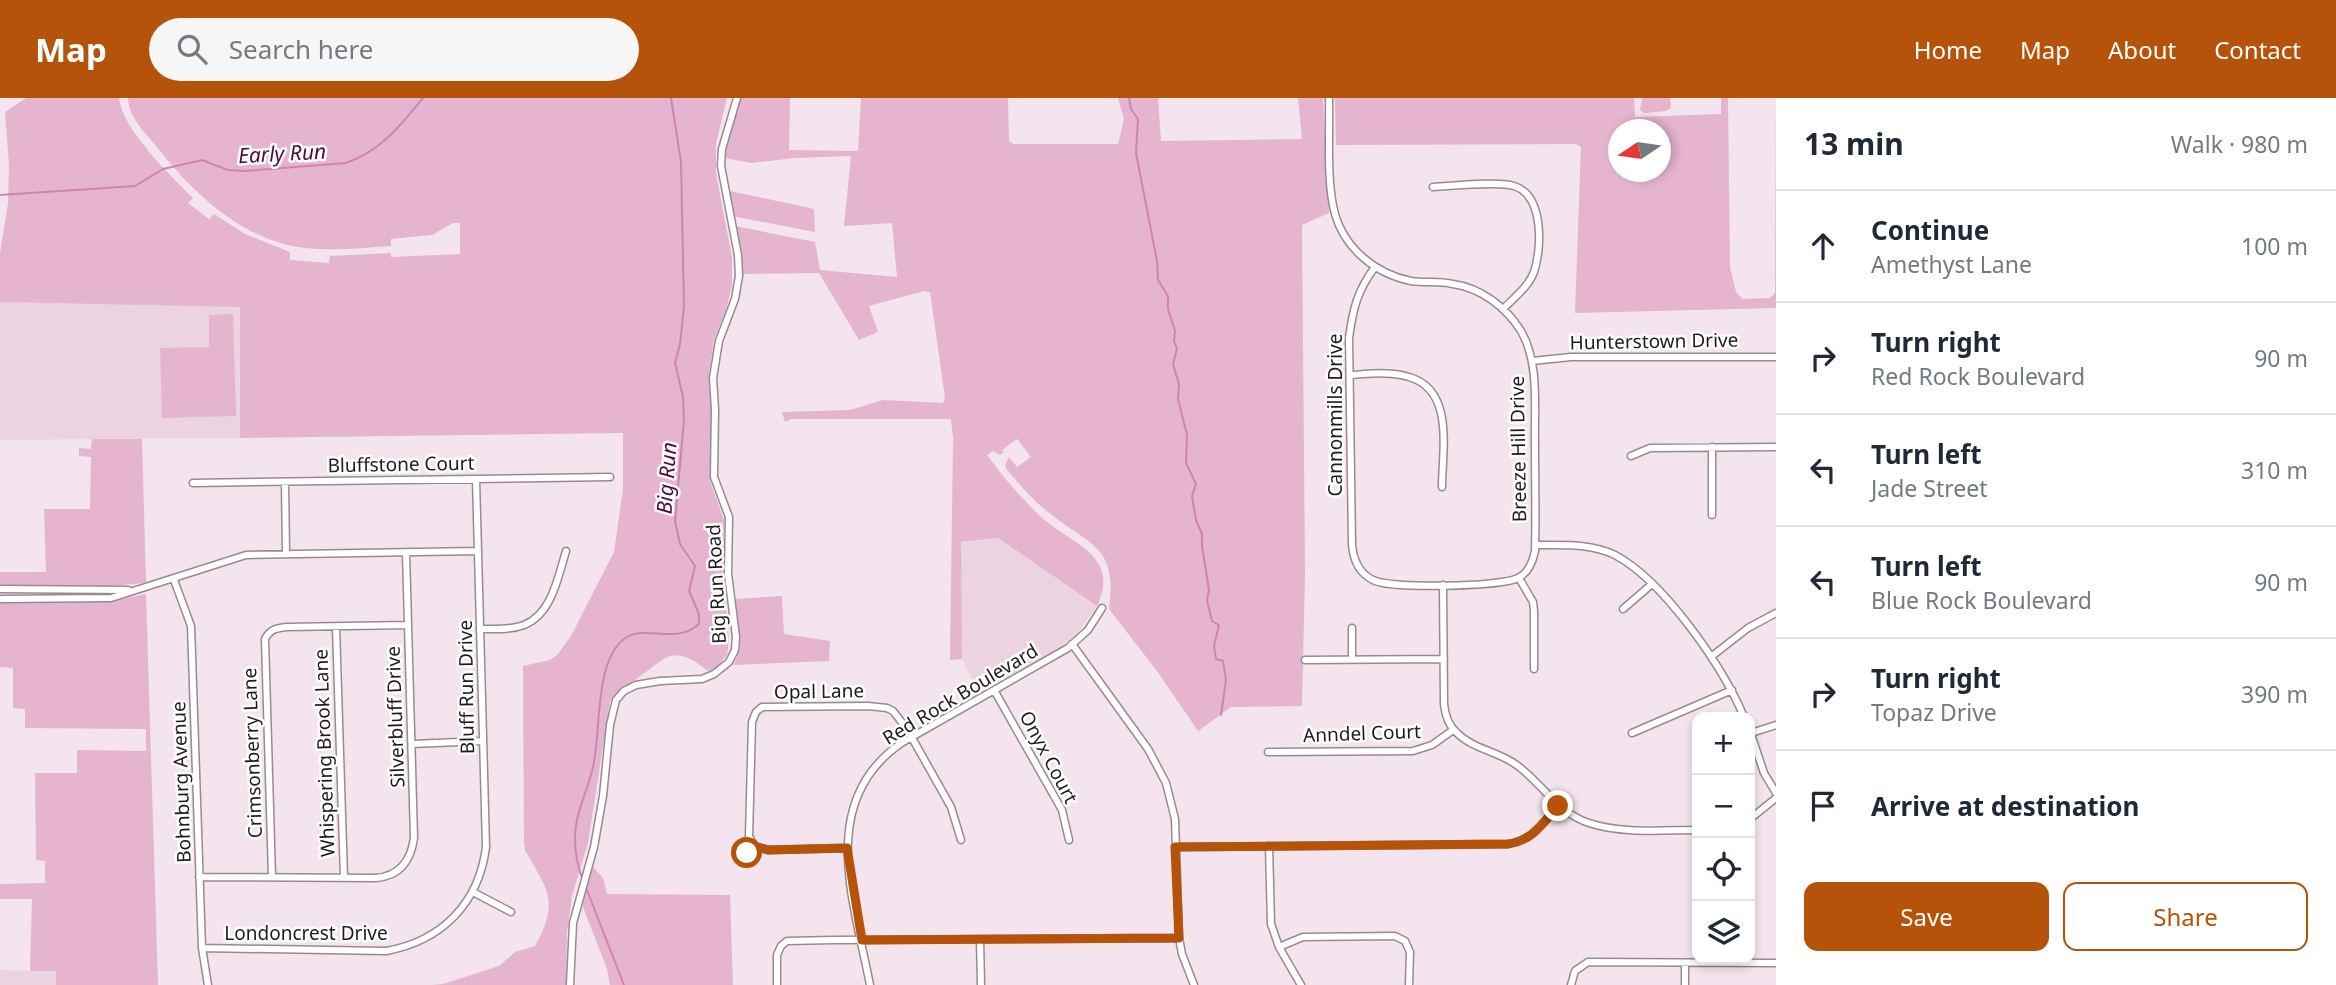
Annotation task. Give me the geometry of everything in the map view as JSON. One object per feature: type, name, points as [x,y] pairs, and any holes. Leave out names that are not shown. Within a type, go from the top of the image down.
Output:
[{"type":"street","name":"Big Run Road","points":[[570,985],[571,942],[603,796],[615,700],[636,685],[702,679],[714,674],[729,662],[735,650],[736,637],[727,574],[729,517],[714,477],[713,378],[719,341],[735,299],[739,276],[738,255],[721,166],[722,149],[737,98]]},
{"type":"street","name":"Breeze Hill Drive","points":[[1329,98],[1331,191],[1335,214],[1351,246],[1375,267],[1393,276],[1413,281],[1454,284],[1471,289],[1503,309],[1521,332],[1532,361],[1535,545],[1532,562],[1519,578]]},
{"type":"street","points":[[1433,187],[1508,185],[1522,189],[1532,199],[1537,213],[1534,272],[1529,282],[1503,309]]},
{"type":"street","name":"Cannonmills Drive","points":[[1375,267],[1366,278],[1353,307],[1349,338],[1352,544],[1355,560],[1370,579],[1384,584],[1443,585]]},
{"type":"street","name":"Hunterstown Drive","points":[[1532,361],[1571,357],[1776,357]]},
{"type":"street","points":[[1350,375],[1408,376],[1419,380],[1436,396],[1443,419],[1442,487]]},
{"type":"street","points":[[1712,447],[1712,515]]},
{"type":"street","points":[[1631,456],[1650,448],[1776,447]]},
{"type":"street","name":"Bluffstone Court","points":[[193,483],[610,477]]},
{"type":"street","name":"Bluff Run Drive","points":[[472,892],[484,862],[486,847],[476,479]]},
{"type":"street","points":[[285,482],[286,553]]},
{"type":"street","points":[[1535,545],[1590,548],[1613,554],[1634,568],[1652,584],[1713,656],[1742,712]]},
{"type":"street","points":[[0,599],[111,598],[246,555],[477,551]]},
{"type":"street","points":[[481,629],[512,628],[525,625],[537,617],[551,598],[566,551]]},
{"type":"street","name":"Silverbluff Drive","points":[[344,878],[385,877],[394,873],[408,860],[414,838],[406,553]]},
{"type":"street","points":[[1534,669],[1533,602],[1519,578],[1498,583],[1443,585],[1445,713],[1453,730],[1473,745],[1518,766],[1558,806],[1573,817],[1591,824],[1622,829],[1692,830]]},
{"type":"street","name":"Bohnburg Avenue","points":[[174,580],[191,626],[202,948],[208,985]]},
{"type":"street","points":[[1623,609],[1652,584]]},
{"type":"street","points":[[0,589],[133,591]]},
{"type":"street","name":"Red Rock Boulevard","points":[[870,985],[847,848],[851,815],[867,778],[881,760],[911,737],[1072,644],[1088,631],[1102,608]]},
{"type":"street","points":[[1713,656],[1759,621],[1776,613]]},
{"type":"street","points":[[336,627],[408,625]]},
{"type":"street","name":"Crimsonberry Lane","points":[[272,877],[265,639],[271,631],[287,627],[336,627]]},
{"type":"street","name":"Whispering Brook Lane","points":[[336,627],[344,878]]},
{"type":"street","points":[[1352,628],[1352,660]]},
{"type":"street","points":[[1072,644],[1158,766],[1172,800],[1179,938],[1194,985]]},
{"type":"street","points":[[1305,660],[1444,659]]},
{"type":"street","name":"Onyx Court","points":[[994,690],[1062,810],[1069,840]]},
{"type":"street","points":[[1632,733],[1732,690]]},
{"type":"street","points":[[749,705],[756,712],[752,722],[749,836],[754,846],[768,850],[847,848]]},
{"type":"street","name":"Opal Lane","points":[[756,712],[762,707],[881,706],[893,711],[951,807],[961,840]]},
{"type":"street","points":[[1755,730],[1776,724]]},
{"type":"street","name":"Anndel Court","points":[[1268,752],[1413,751],[1432,746],[1453,730]]},
{"type":"street","points":[[412,744],[482,741]]},
{"type":"street","points":[[1755,747],[1776,796],[1755,815]]},
{"type":"street","points":[[1175,847],[1518,843],[1534,834],[1558,806]]},
{"type":"street","points":[[747,853],[754,846]]},
{"type":"street","points":[[1269,846],[1269,913],[1279,947],[1301,985]]},
{"type":"street","points":[[200,877],[344,878]]},
{"type":"street","points":[[472,892],[511,912]]},
{"type":"street","name":"Londoncrest Drive","points":[[202,948],[386,951],[402,948],[420,942],[447,925],[472,892]]},
{"type":"street","points":[[1405,941],[1412,935]]},
{"type":"street","points":[[1279,947],[1303,937],[1395,936],[1405,941],[1410,952],[1409,985]]},
{"type":"street","points":[[778,985],[777,955],[781,946],[787,942],[1179,938]]},
{"type":"street","points":[[774,939],[781,946]]},
{"type":"street","points":[[980,939],[981,985]]},
{"type":"street","points":[[1571,985],[1577,967],[1592,962],[1776,963]]},
{"type":"street","points":[[1685,963],[1685,985]]},
{"type":"shaded area","points":[[26,98],[119,98],[122,110],[138,137],[193,198],[188,203],[209,219],[214,214],[245,234],[290,252],[290,260],[329,263],[330,256],[460,254],[460,223],[453,223],[432,235],[391,239],[391,246],[337,249],[283,244],[262,236],[224,214],[190,185],[140,127],[129,106],[128,98],[727,98],[716,143],[716,174],[732,257],[732,285],[714,340],[709,373],[712,404],[710,481],[724,520],[723,576],[729,640],[727,655],[715,669],[708,671],[685,657],[670,656],[621,689],[610,701],[588,843],[572,896],[567,933],[566,985],[432,985],[499,966],[515,952],[535,946],[543,931],[549,907],[548,896],[524,843],[523,666],[550,660],[557,655],[571,636],[614,552],[623,490],[623,433],[240,438],[240,307],[0,302],[0,253],[8,204],[9,165],[5,112]]},
{"type":"shaded area","points":[[736,98],[790,98],[789,150],[858,151],[861,98],[1008,98],[1009,141],[1013,144],[1118,144],[1124,119],[1118,98],[1158,98],[1161,141],[1302,139],[1298,98],[1323,98],[1329,213],[1302,225],[1305,573],[1302,706],[1231,707],[1198,731],[1157,671],[1109,609],[1109,573],[1106,561],[1099,551],[1040,506],[1007,470],[1005,465],[1009,457],[1017,467],[1031,457],[1017,439],[1002,450],[1004,452],[1000,455],[993,451],[987,455],[1012,487],[1041,517],[1089,552],[1103,574],[1103,589],[1097,606],[998,538],[961,542],[962,659],[950,660],[951,419],[791,419],[785,422],[782,412],[850,410],[883,400],[943,403],[945,398],[930,292],[924,291],[869,306],[878,332],[859,340],[819,273],[743,274],[735,226],[815,242],[820,270],[897,277],[892,223],[844,226],[851,156],[751,163],[725,158]]},
{"type":"shaded area","points":[[1335,98],[1634,98],[1635,117],[1721,114],[1721,98],[1728,98],[1730,267],[1736,292],[1742,299],[1770,298],[1775,293],[1776,98],[1776,308],[1575,313],[1581,147],[1576,144],[1336,145]]},
{"type":"shaded area","points":[[1642,98],[1670,98],[1671,108],[1644,113],[1640,110]]},
{"type":"shaded area","points":[[730,191],[814,209],[815,232],[732,216],[728,195]]},
{"type":"shaded area","points":[[0,302],[241,306],[240,438],[0,440]]},
{"type":"shaded area","points":[[233,314],[236,416],[162,418],[160,348],[209,347],[209,315]]},
{"type":"shaded area","points":[[92,439],[142,439],[146,583],[110,586],[0,586],[0,572],[46,572],[44,509],[90,509],[91,457],[79,456],[79,448],[91,449]]},
{"type":"shaded area","points":[[998,538],[1097,606],[1077,634],[1057,650],[979,692],[962,659],[960,543]]},
{"type":"shaded area","points":[[146,594],[158,985],[56,985],[56,971],[30,971],[32,899],[0,899],[0,884],[45,883],[45,861],[36,860],[35,773],[77,773],[77,750],[146,751],[146,729],[25,728],[25,709],[13,708],[13,668],[0,667],[0,601],[112,601]]},
{"type":"shaded area","points":[[782,596],[784,634],[830,641],[829,661],[734,665],[740,649],[735,599]]},
{"type":"shaded area","points":[[593,867],[603,878],[607,894],[730,895],[733,985],[610,985],[607,969],[581,902]]},
{"type":"shaded area","points":[[0,970],[56,971],[56,985],[0,985]]},
{"type":"waterway","name":"Early Run","points":[[0,195],[135,186],[163,169],[202,160],[228,170],[245,171],[346,163],[370,152],[380,144],[423,98]]},
{"type":"waterway","name":"Big Run","points":[[583,880],[576,854],[575,829],[595,756],[600,701],[607,665],[614,650],[632,635],[680,633],[699,624],[699,614],[689,591],[695,566],[680,544],[675,521],[684,420],[683,397],[675,363],[684,307],[681,162],[671,98]]},
{"type":"waterway","points":[[1129,98],[1131,109],[1138,119],[1136,153],[1157,261],[1158,280],[1168,296],[1168,309],[1175,331],[1177,349],[1173,364],[1187,435],[1186,463],[1196,484],[1192,496],[1196,520],[1202,534],[1209,590],[1207,600],[1212,621],[1219,625],[1214,646],[1216,659],[1223,661],[1226,680],[1221,715]]},
{"type":"waterway","name":"Big Run","points":[[585,885],[624,985]]},
{"type":"route","points":[[747,853],[754,846],[768,850],[847,848],[862,940],[1179,938],[1175,847],[1518,843],[1534,834],[1558,806]]}]
